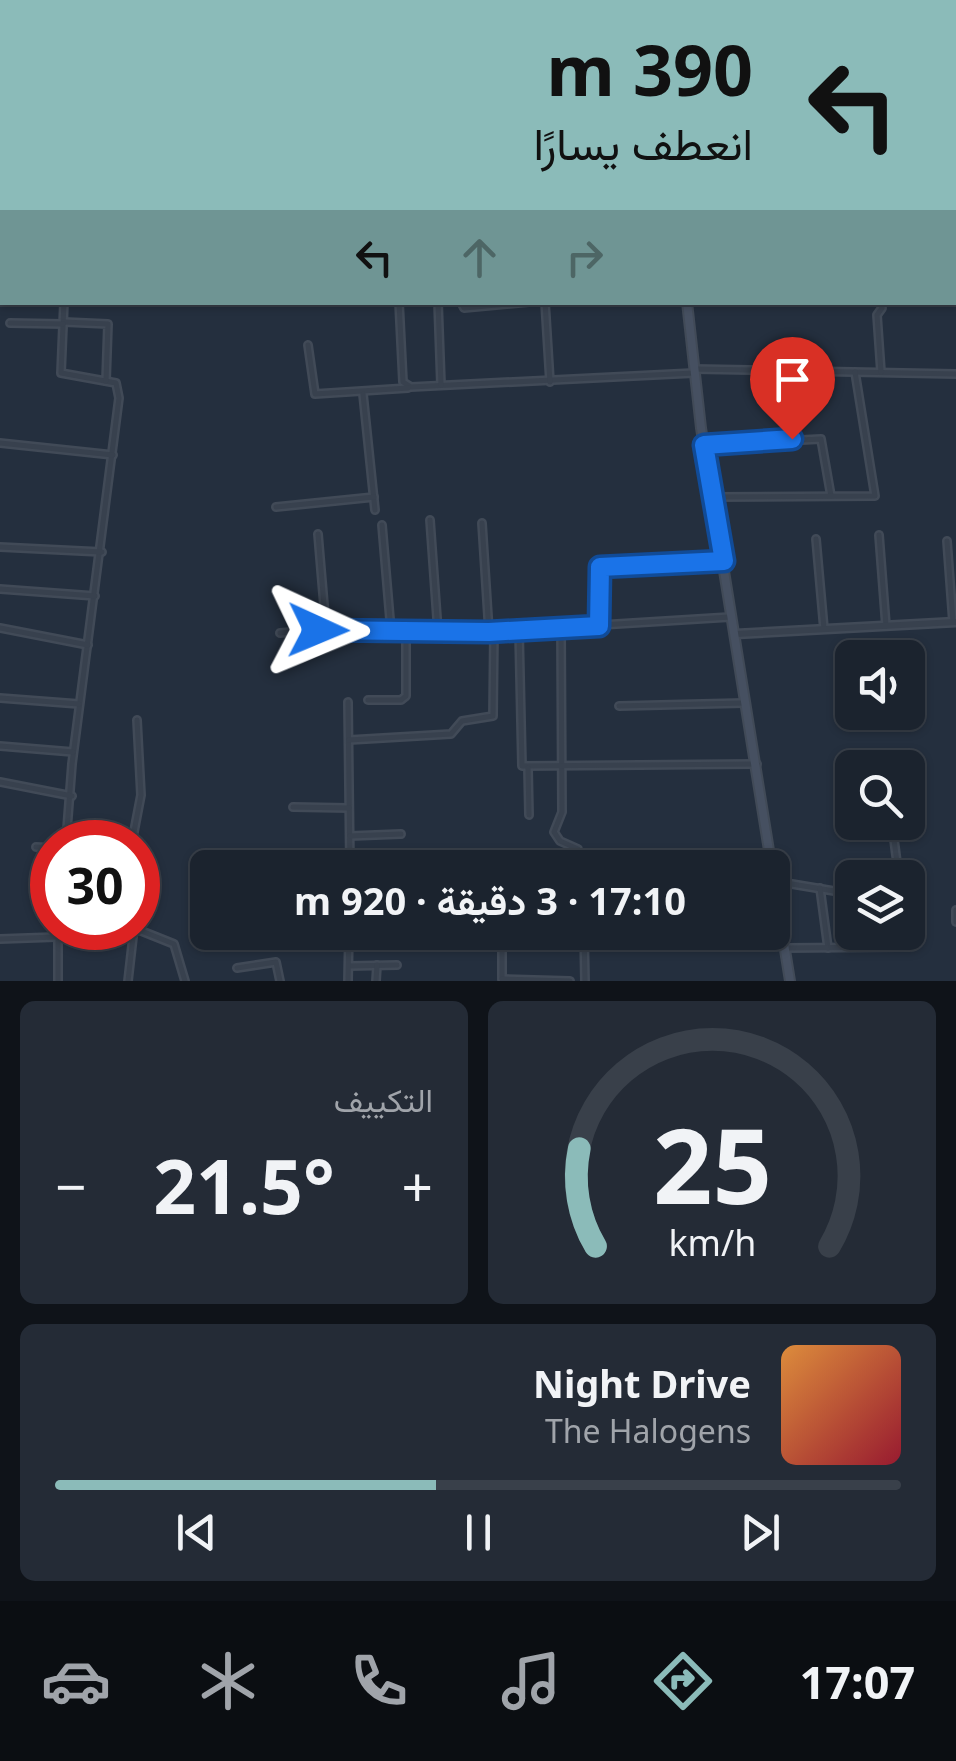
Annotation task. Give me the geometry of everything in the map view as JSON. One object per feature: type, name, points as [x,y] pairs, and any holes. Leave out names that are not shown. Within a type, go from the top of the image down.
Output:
[{"type":"main road","points":[[688,305],[704,445],[748,703],[766,850]]},
{"type":"main road","points":[[785,950],[790,981]]},
{"type":"street","points":[[64,305],[61,373],[117,384],[119,392],[102,552],[73,752],[69,820]]},
{"type":"street","points":[[398,305],[403,382],[411,386]]},
{"type":"street","points":[[438,305],[441,385]]},
{"type":"street","points":[[462,305],[496,305]]},
{"type":"street","points":[[546,305],[550,382]]},
{"type":"street","points":[[880,372],[877,315],[882,308]]},
{"type":"street","points":[[10,323],[108,324],[106,381]]},
{"type":"street","points":[[308,345],[315,394],[694,371],[956,374]]},
{"type":"street","points":[[712,497],[875,496],[854,372]]},
{"type":"street","points":[[363,394],[375,510]]},
{"type":"street","points":[[704,445],[821,440],[830,496]]},
{"type":"street","points":[[0,444],[113,454]]},
{"type":"street","points":[[276,508],[374,498]]},
{"type":"street","points":[[430,520],[438,632]]},
{"type":"street","points":[[349,740],[448,735],[462,721],[494,716],[492,632],[482,523]]},
{"type":"street","points":[[382,525],[391,632]]},
{"type":"street","points":[[318,534],[326,628]]},
{"type":"street","points":[[879,535],[886,626]]},
{"type":"street","points":[[816,539],[824,629]]},
{"type":"street","points":[[736,634],[954,622],[947,540]]},
{"type":"street","points":[[0,547],[102,552]]},
{"type":"street","points":[[599,626],[600,567],[724,561]]},
{"type":"street","points":[[0,589],[95,596]]},
{"type":"street","points":[[280,634],[326,628],[519,631],[733,616]]},
{"type":"street","points":[[0,628],[88,645]]},
{"type":"street","points":[[561,628],[562,812],[554,832],[555,838],[578,850]]},
{"type":"street","points":[[519,631],[520,763],[528,768],[757,764]]},
{"type":"street","points":[[368,700],[401,700],[406,696],[406,632]]},
{"type":"street","points":[[0,698],[79,704]]},
{"type":"street","points":[[348,702],[350,850]]},
{"type":"street","points":[[619,706],[748,703]]},
{"type":"street","points":[[137,720],[142,795],[137,820]]},
{"type":"street","points":[[0,746],[73,752]]},
{"type":"street","points":[[528,768],[528,815]]},
{"type":"street","points":[[0,782],[72,796]]},
{"type":"street","points":[[293,807],[349,808]]},
{"type":"street","points":[[350,836],[401,834]]},
{"type":"street","points":[[790,884],[835,891]]},
{"type":"street","points":[[820,888],[828,948]]},
{"type":"street","points":[[956,910],[956,922]]},
{"type":"street","points":[[0,939],[30,938]]},
{"type":"street","points":[[160,938],[174,944],[185,981]]},
{"type":"street","points":[[790,948],[835,948]]},
{"type":"street","points":[[57,950],[58,981]]},
{"type":"street","points":[[128,981],[132,950]]},
{"type":"street","points":[[348,981],[350,950]]},
{"type":"street","points":[[502,950],[502,980],[570,981]]},
{"type":"street","points":[[584,950],[585,981]]},
{"type":"street","points":[[237,968],[276,962],[280,981]]},
{"type":"street","points":[[349,966],[398,965]]},
{"type":"street","points":[[376,981],[377,966]]},
{"type":"route","points":[[318,630],[489,632],[599,626],[600,567],[724,561],[704,445],[792,439]]}]
